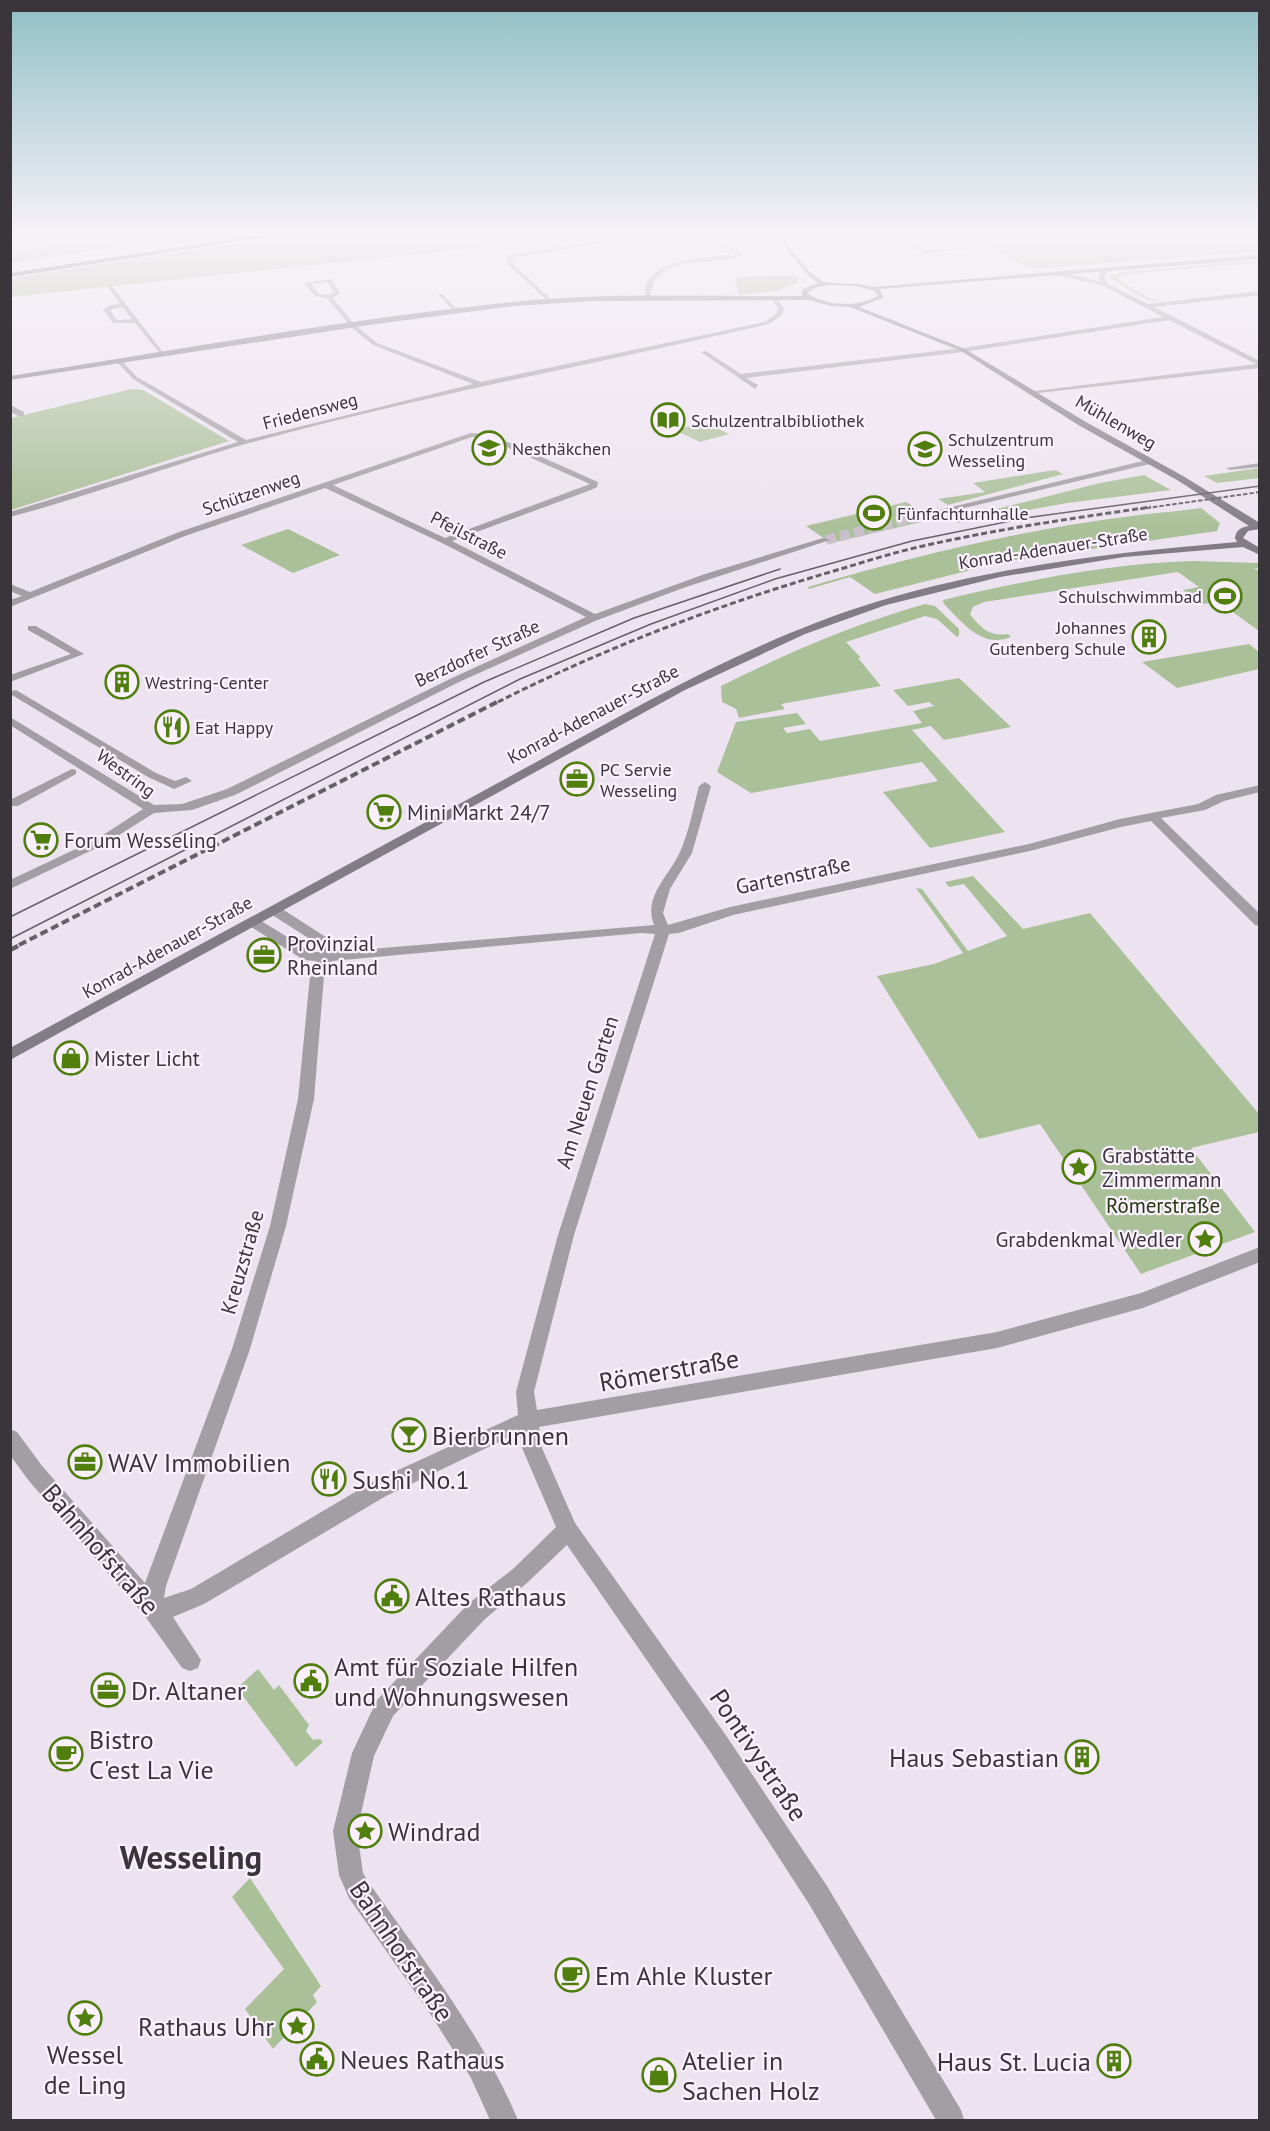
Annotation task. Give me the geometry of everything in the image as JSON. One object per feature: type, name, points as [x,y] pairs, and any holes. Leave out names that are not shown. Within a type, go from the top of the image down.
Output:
[{"type":"street","points":[[148,333],[164,355]]},
{"type":"street","points":[[10,378],[304,333]]},
{"type":"street","points":[[362,333],[375,344],[479,384]]},
{"type":"street","name":"Friedensweg","points":[[10,515],[245,443],[479,384],[718,333]]},
{"type":"street","name":"Mühlenweg","points":[[923,333],[963,350],[1257,526]]},
{"type":"street","points":[[742,376],[963,350],[1070,333]]},
{"type":"street","points":[[1199,333],[1260,365]]},
{"type":"street","points":[[704,352],[755,387]]},
{"type":"street","points":[[119,362],[135,378],[245,443]]},
{"type":"street","points":[[1030,392],[1260,365]]},
{"type":"street","points":[[10,407],[21,414],[10,416]]},
{"type":"street","name":"Schützenweg","points":[[10,604],[182,534],[471,435],[487,436],[590,480],[594,485],[445,541]]},
{"type":"street","points":[[939,511],[1151,461]]},
{"type":"street","points":[[1230,468],[1260,465]]},
{"type":"street","name":"Pfeilstraße","points":[[326,484],[445,541],[595,618]]},
{"type":"street","points":[[1257,526],[1240,533],[1239,538],[1244,544],[1260,552]]},
{"type":"street","name":"Berzdorfer Straße","points":[[151,809],[172,810],[197,807],[507,655],[690,582],[826,540]]},
{"type":"street","name":"Konrad-Adenauer-Straße","points":[[10,1055],[686,685],[801,632],[904,597],[1000,574],[1124,554],[1244,544]]},
{"type":"street","points":[[10,587],[30,596]]},
{"type":"street","points":[[10,679],[79,654],[32,628]]},
{"type":"street","points":[[16,693],[152,776],[174,785],[186,781]]},
{"type":"street","name":"Westring","points":[[10,720],[151,809],[135,822],[108,838],[10,885]]},
{"type":"street","points":[[14,803],[72,772]]},
{"type":"street","name":"Am Neuen Garten","points":[[527,1420],[525,1392],[566,1235],[663,931],[656,913],[664,889],[686,853],[705,786]]},
{"type":"street","name":"Gartenstraße","points":[[253,922],[309,957],[348,956],[641,929],[663,931],[685,927],[730,910],[1030,847],[1120,823],[1181,809],[1201,807],[1220,798],[1260,788]]},
{"type":"street","points":[[1153,817],[1260,922]]},
{"type":"street","points":[[274,910],[327,944],[328,955]]},
{"type":"street","name":"Kreuzstraße","points":[[153,1608],[153,1597],[160,1573],[241,1349],[278,1226],[306,1099],[317,976],[328,955]]},
{"type":"street","name":"Römerstraße","points":[[153,1608],[166,1609],[197,1597],[379,1489],[527,1420],[1008,1337],[1143,1300],[1260,1254]]},
{"type":"street","name":"Pontivystraße","points":[[527,1420],[532,1448],[568,1530],[717,1742],[812,1885],[902,2034],[951,2121]]},
{"type":"street","name":"Bahnhofstraße","points":[[10,1438],[36,1474],[153,1608],[190,1660]]},
{"type":"street","name":"Bahnhofstraße","points":[[504,2121],[474,2060],[351,1875],[345,1831],[356,1776],[373,1728],[384,1708],[476,1612],[521,1575],[568,1530]]},
{"type":"green space","points":[[132,389],[143,390],[229,441],[11,510],[11,418]]},
{"type":"green space","points":[[705,422],[729,434],[700,442],[675,430]]},
{"type":"green space","points":[[1259,468],[1259,478],[1217,483],[1204,476]]},
{"type":"green space","points":[[1055,470],[1063,474],[948,505],[938,499],[985,492],[973,483]]},
{"type":"green space","points":[[1144,475],[1171,490],[1067,503],[957,523],[953,520],[1100,483]]},
{"type":"green space","name":"Fünfachturnhalle","points":[[906,502],[934,519],[831,543],[806,526]]},
{"type":"green space","points":[[1201,508],[1220,523],[1217,531],[1007,561],[875,594],[850,577],[809,589],[808,587],[925,555],[1004,537],[1084,523]]},
{"type":"green space","points":[[288,529],[340,555],[293,573],[241,545]]},
{"type":"green space","points":[[1193,561],[1259,563],[1259,568],[1253,569],[1259,570],[1259,631],[1219,602],[1202,604],[1183,590],[1199,587],[1178,572],[984,602],[973,607],[970,614],[982,627],[991,633],[1008,634],[1011,637],[1001,640],[991,640],[974,632],[944,604],[943,600],[1098,569]]},
{"type":"green space","points":[[925,604],[935,606],[959,629],[959,635],[957,637],[937,619],[925,616],[846,642],[881,686],[781,704],[785,709],[739,718],[736,709],[722,702],[721,686],[847,630]]},
{"type":"green space","points":[[1249,644],[1259,652],[1259,669],[1177,688],[1142,662]]},
{"type":"green space","points":[[959,678],[1011,727],[944,740],[931,726],[912,730],[1005,832],[930,848],[883,792],[938,781],[922,762],[751,793],[717,772],[736,722],[797,713],[806,724],[783,728],[787,733],[810,729],[820,741],[922,723],[913,711],[934,706],[929,702],[908,706],[893,690]]},
{"type":"green space","points":[[973,876],[1023,929],[1090,913],[1259,1114],[1259,1132],[1191,1148],[1255,1232],[1141,1274],[1040,1124],[979,1139],[877,976],[934,964],[963,953],[916,888],[922,889],[968,951],[1007,936],[964,884],[949,887],[945,882]]},
{"type":"green space","points":[[258,1669],[274,1690],[279,1685],[309,1725],[306,1731],[313,1740],[320,1739],[323,1742],[296,1767],[237,1688]]},
{"type":"green space","points":[[250,1878],[321,1986],[313,1995],[317,2002],[273,2049],[245,2009],[284,1969],[232,1897]]},
{"type":"tunnel","points":[[826,540],[939,511]]},
{"type":"tram line","points":[[10,939],[520,679],[651,624],[775,579],[912,541],[1025,518],[1260,486]]},
{"type":"tram line","points":[[10,917],[484,682],[634,618],[780,569]]},
{"type":"railway","points":[[1140,509],[1260,492]]},
{"type":"railway","points":[[498,702],[582,662],[668,627],[756,595],[873,559],[979,534],[1151,507]]},
{"type":"railway","points":[[19,945],[501,700]]},
{"type":"railway","points":[[10,950],[22,944]]},
{"type":"place","name":"Schulzentralbibliothek","points":[[668,420]]},
{"type":"place","name":"Nesthäkchen","points":[[489,448]]},
{"type":"place","name":"Schulzentrum Wesseling","points":[[925,449]]},
{"type":"place","name":"Fünfachturnhalle","points":[[874,513]]},
{"type":"place","name":"Schulschwimmbad","points":[[1225,596]]},
{"type":"place","name":"Johannes Gutenberg Schule","points":[[1149,637]]},
{"type":"place","name":"Westring-Center","points":[[122,682]]},
{"type":"place","name":"Eat Happy","points":[[172,727]]},
{"type":"place","name":"PC Servie Wesseling","points":[[577,779]]},
{"type":"place","name":"Mini Markt 24/7","points":[[384,812]]},
{"type":"place","name":"Forum Wesseling","points":[[41,840]]},
{"type":"place","name":"Provinzial Rheinland","points":[[264,955]]},
{"type":"place","name":"Mister Licht","points":[[71,1058]]},
{"type":"place","name":"Grabstätte Zimmermann","points":[[1079,1167]]},
{"type":"place","name":"Grabdenkmal Wedler","points":[[1205,1239]]},
{"type":"place","name":"Bierbrunnen","points":[[409,1435]]},
{"type":"place","name":"WAV Immobilien","points":[[85,1462]]},
{"type":"place","name":"Sushi No.1","points":[[329,1479]]},
{"type":"place","name":"Altes Rathaus","points":[[392,1596]]},
{"type":"place","name":"Amt für Soziale Hilfen und Wohnungswesen","points":[[311,1681]]},
{"type":"place","name":"Dr. Altaner","points":[[108,1690]]},
{"type":"place","name":"Bistro C'est La Vie","points":[[66,1754]]},
{"type":"place","name":"Haus Sebastian","points":[[1082,1757]]},
{"type":"place","name":"Windrad","points":[[365,1831]]},
{"type":"place","name":"Em Ahle Kluster","points":[[572,1975]]},
{"type":"place","name":"Wessel de Ling","points":[[85,2018]]},
{"type":"place","name":"Rathaus Uhr","points":[[297,2026]]},
{"type":"place","name":"Neues Rathaus","points":[[317,2059]]},
{"type":"place","name":"Haus St. Lucia","points":[[1114,2061]]},
{"type":"place","name":"Atelier in Sachen Holz","points":[[659,2075]]},
{"type":"district","name":"Wesseling","points":[[191,1856]]}]
